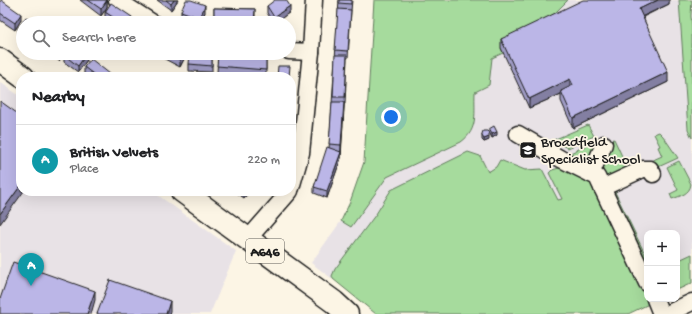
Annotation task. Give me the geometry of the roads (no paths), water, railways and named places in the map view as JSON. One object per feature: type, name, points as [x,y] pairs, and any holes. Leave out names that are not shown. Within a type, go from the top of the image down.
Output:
[{"type":"highway","points":[[0,60],[16,72]]},
{"type":"highway","name":"A646","points":[[189,196],[334,302],[347,314]]},
{"type":"street","points":[[117,0],[142,16]]},
{"type":"street","points":[[296,170],[302,153],[314,0]]},
{"type":"street","points":[[296,51],[311,52]]},
{"type":"street","points":[[518,134],[561,159],[597,177],[644,277]]},
{"type":"street","points":[[592,174],[604,144]]},
{"type":"street","points":[[602,188],[626,182],[647,168],[650,169],[653,174]]},
{"type":"street","points":[[248,239],[282,196]]},
{"type":"street","points":[[656,302],[661,314]]},
{"type":"street","points":[[667,314],[692,302]]},
{"type":"place","name":"Broadfield Specialist School","points":[[528,150]]},
{"type":"place","name":"British Velvets","points":[[31,286]]}]
